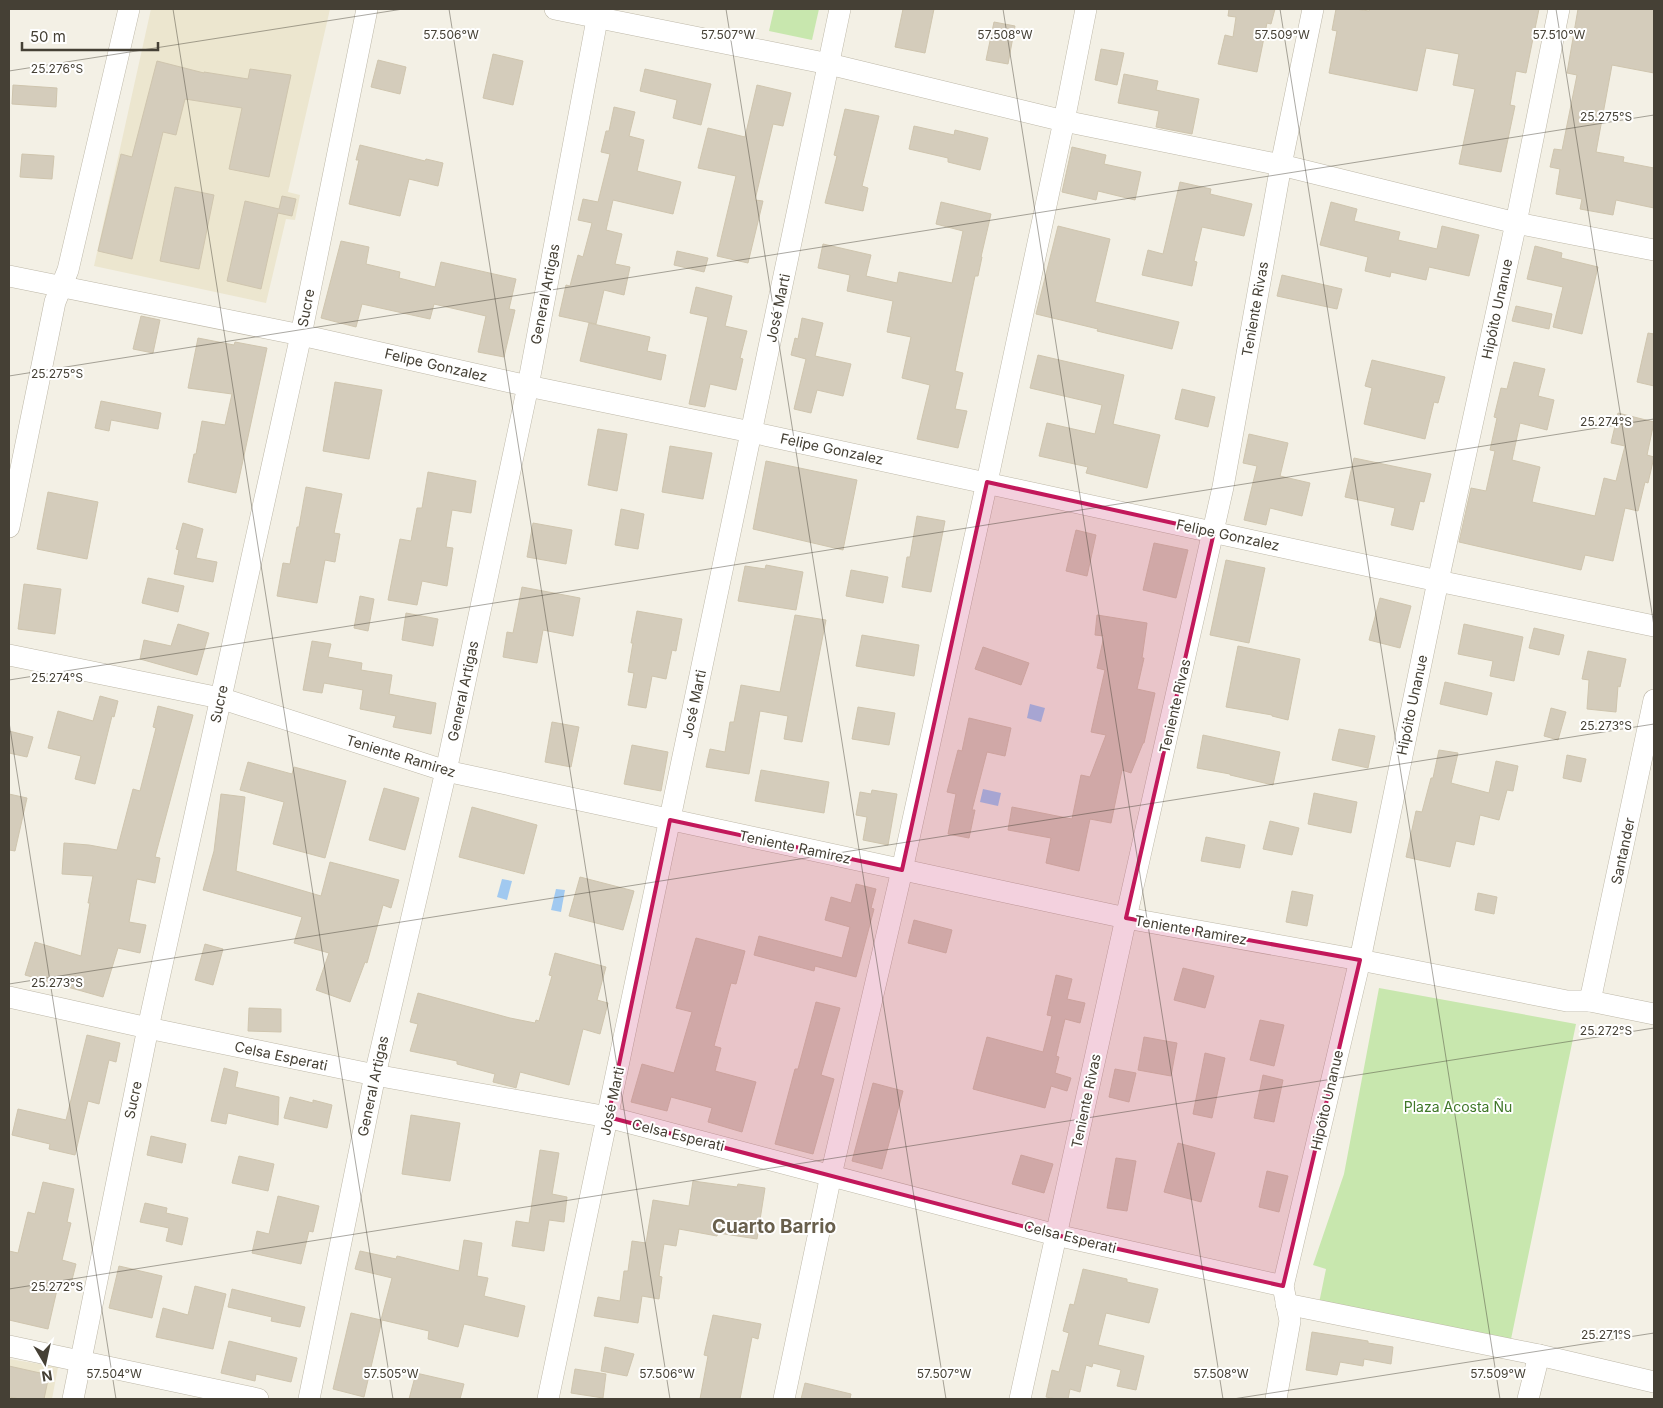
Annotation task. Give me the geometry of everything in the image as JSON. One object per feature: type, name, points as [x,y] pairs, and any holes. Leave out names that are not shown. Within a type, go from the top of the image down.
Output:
[{"type":"street","points":[[9,527],[55,302],[68,270],[128,9]]},
{"type":"street","name":"Sucre","points":[[73,1399],[148,1028],[301,335],[367,9]]},
{"type":"street","points":[[555,9],[598,13],[829,64],[1064,121],[1281,165],[1516,223],[1654,250]]},
{"type":"street","name":"José Marti","points":[[548,1399],[840,9]]},
{"type":"street","points":[[784,1399],[831,1175],[902,870],[987,482],[1086,9]]},
{"type":"street","name":"Teniente Rivas","points":[[1020,1399],[1126,918],[1214,532],[1281,165],[1314,9]]},
{"type":"street","name":"Hipóito Unanue","points":[[1276,1399],[1289,1333],[1290,1321],[1285,1295],[1360,960],[1438,581],[1516,223],[1559,9]]},
{"type":"street","name":"General Artigas","points":[[309,1399],[375,1075],[446,771],[528,386],[598,13]]},
{"type":"street","name":"Felipe Gonzalez","points":[[9,276],[301,335],[528,386],[987,482],[1438,581],[1654,626]]},
{"type":"street","name":"Teniente Ramirez","points":[[9,655],[220,698],[446,771],[670,820],[1126,918],[1360,960],[1567,1001],[1590,1002],[1654,1014]]},
{"type":"street","name":"Santander","points":[[1590,1002],[1654,700]]},
{"type":"street","name":"Celsa Esperati","points":[[9,997],[375,1075],[608,1117],[1285,1295],[1545,1356]]},
{"type":"street","points":[[9,1346],[258,1399]]},
{"type":"street","points":[[1528,1399],[1545,1356],[1654,1382]]},
{"type":"highlighted area","points":[[987,482],[1214,532],[1126,918],[1360,960],[1283,1286],[1056,1235],[608,1117],[670,820],[902,870]]},
{"type":"shaded area","points":[[151,9],[330,9],[288,192],[300,195],[295,220],[286,219],[266,303],[94,266]]},
{"type":"shaded area","points":[[9,1359],[58,1367],[52,1399],[9,1399]]},
{"type":"green space","points":[[774,9],[819,9],[812,40],[769,31]]},
{"type":"green space","name":"Plaza Acosta Ñu","points":[[1379,988],[1576,1024],[1510,1344],[1318,1308],[1326,1269],[1313,1265],[1344,1174]]},
{"type":"water","points":[[1030,704],[1045,708],[1041,722],[1027,718]]},
{"type":"water","points":[[983,789],[1001,793],[998,806],[980,802]]},
{"type":"water","points":[[502,879],[512,881],[507,900],[497,897]]},
{"type":"water","points":[[556,889],[565,890],[561,912],[551,910]]},
{"type":"building","points":[[903,9],[934,9],[925,53],[895,47]]},
{"type":"building","points":[[1229,9],[1275,9],[1271,24],[1267,23],[1257,72],[1218,64],[1225,35],[1233,37],[1236,17],[1228,16]]},
{"type":"building","points":[[1336,9],[1369,11],[1370,9],[1539,9],[1526,73],[1516,71],[1510,105],[1515,106],[1501,172],[1459,164],[1475,89],[1453,85],[1459,54],[1426,48],[1417,91],[1329,73],[1337,31],[1332,30]]},
{"type":"building","points":[[1578,9],[1654,9],[1654,73],[1612,65],[1596,152],[1624,157],[1623,162],[1654,168],[1654,208],[1616,200],[1613,215],[1580,209],[1582,199],[1556,194],[1560,169],[1550,167],[1554,149],[1562,150],[1577,75],[1567,73]]},
{"type":"building","points":[[994,22],[1015,26],[1008,64],[986,60]]},
{"type":"building","points":[[1101,49],[1124,53],[1117,85],[1095,80]]},
{"type":"building","points":[[493,54],[523,61],[513,105],[483,98]]},
{"type":"building","points":[[378,60],[406,67],[400,94],[371,87]]},
{"type":"building","points":[[157,61],[204,73],[248,79],[250,69],[291,75],[269,177],[229,169],[242,108],[185,99],[176,135],[163,132],[132,259],[98,251],[121,154],[132,157]]},
{"type":"building","points":[[645,69],[711,84],[701,125],[673,118],[677,100],[640,91]]},
{"type":"building","points":[[1124,74],[1158,81],[1156,90],[1199,99],[1192,134],[1156,127],[1159,111],[1118,103]]},
{"type":"building","points":[[13,85],[57,88],[56,107],[12,104]]},
{"type":"building","points":[[757,85],[791,93],[783,126],[773,124],[755,200],[763,201],[748,263],[717,256],[736,176],[698,168],[708,128],[745,137]]},
{"type":"building","points":[[614,107],[635,112],[629,136],[644,140],[637,171],[681,182],[673,214],[613,200],[606,230],[622,234],[615,264],[630,267],[624,295],[604,290],[596,324],[559,316],[566,285],[570,286],[578,255],[583,257],[592,223],[578,220],[583,199],[598,202],[610,154],[601,152],[606,131],[609,131]]},
{"type":"building","points":[[845,109],[879,116],[862,186],[868,188],[863,211],[825,203],[837,156],[834,155]]},
{"type":"building","points":[[914,126],[954,135],[955,130],[988,138],[980,170],[948,162],[948,158],[909,149]]},
{"type":"building","points":[[360,145],[425,161],[426,159],[443,163],[438,186],[409,179],[400,216],[349,204],[359,160],[356,160]]},
{"type":"building","points":[[1072,147],[1106,155],[1104,164],[1141,172],[1135,200],[1098,191],[1096,200],[1062,192]]},
{"type":"building","points":[[22,154],[54,156],[52,179],[20,177]]},
{"type":"building","points":[[1180,182],[1211,189],[1210,194],[1252,204],[1244,236],[1202,227],[1194,261],[1197,262],[1192,286],[1142,275],[1148,250],[1163,254]]},
{"type":"building","points":[[175,187],[214,195],[199,269],[160,261]]},
{"type":"building","points":[[282,196],[296,199],[292,216],[278,213],[261,289],[227,281],[245,201],[279,209]]},
{"type":"building","points":[[941,202],[991,214],[978,276],[975,276],[955,371],[963,373],[955,409],[967,411],[958,448],[917,439],[930,385],[902,378],[911,337],[887,332],[893,301],[847,291],[850,275],[818,268],[823,244],[871,255],[866,276],[897,283],[899,272],[952,283],[963,231],[936,224]]},
{"type":"building","points":[[1331,202],[1357,209],[1354,221],[1400,232],[1398,240],[1437,249],[1442,226],[1479,235],[1469,276],[1429,267],[1426,280],[1391,272],[1390,277],[1365,271],[1368,257],[1320,245]]},
{"type":"building","points":[[1058,226],[1110,239],[1095,302],[1179,322],[1172,349],[1036,314]]},
{"type":"building","points":[[341,241],[369,247],[366,264],[400,272],[399,278],[435,287],[441,262],[516,279],[509,309],[515,310],[504,357],[478,352],[486,316],[434,304],[430,319],[362,304],[356,327],[321,318]]},
{"type":"building","points":[[1535,246],[1562,253],[1561,258],[1598,267],[1582,334],[1553,327],[1563,287],[1527,279]]},
{"type":"building","points":[[677,251],[708,258],[704,272],[674,265]]},
{"type":"building","points":[[1282,275],[1342,289],[1337,309],[1277,296]]},
{"type":"building","points":[[696,287],[732,296],[725,326],[747,331],[740,358],[743,359],[736,390],[710,384],[705,407],[689,404],[708,317],[690,313]]},
{"type":"building","points":[[1516,306],[1552,314],[1549,329],[1512,321]]},
{"type":"building","points":[[141,316],[160,320],[153,353],[133,349]]},
{"type":"building","points":[[802,318],[823,323],[815,356],[851,364],[843,396],[817,390],[811,413],[794,409],[806,359],[791,355],[795,338],[798,339]]},
{"type":"building","points":[[589,323],[650,337],[647,351],[666,355],[661,380],[580,361]]},
{"type":"building","points":[[1648,333],[1654,334],[1654,386],[1637,382]]},
{"type":"building","points":[[198,338],[234,345],[235,342],[267,348],[236,493],[188,482],[194,454],[196,454],[202,421],[225,425],[232,394],[188,388]]},
{"type":"building","points":[[1038,355],[1124,375],[1113,424],[1160,435],[1147,488],[1086,473],[1088,467],[1039,456],[1047,423],[1095,434],[1102,405],[1030,388]]},
{"type":"building","points":[[1372,360],[1445,377],[1438,403],[1434,402],[1425,439],[1364,424],[1372,388],[1365,386]]},
{"type":"building","points":[[1514,362],[1545,369],[1538,396],[1554,400],[1547,430],[1520,423],[1512,460],[1540,467],[1532,502],[1595,516],[1604,478],[1616,481],[1625,446],[1611,443],[1618,413],[1654,422],[1647,455],[1654,457],[1648,483],[1645,482],[1638,511],[1625,508],[1613,561],[1585,555],[1581,570],[1459,542],[1471,488],[1486,491],[1495,451],[1490,450],[1497,418],[1494,417],[1501,388],[1507,389]]},
{"type":"building","points":[[335,382],[382,390],[369,459],[323,451]]},
{"type":"building","points":[[1182,389],[1215,397],[1208,427],[1175,419]]},
{"type":"building","points":[[101,401],[161,413],[158,429],[111,420],[109,431],[95,428]]},
{"type":"building","points":[[598,429],[627,434],[617,491],[588,485]]},
{"type":"building","points":[[1249,434],[1288,443],[1280,476],[1310,483],[1302,516],[1270,508],[1266,525],[1244,520],[1257,466],[1243,463]]},
{"type":"building","points":[[670,446],[712,453],[703,499],[662,492]]},
{"type":"building","points":[[1354,458],[1431,474],[1424,502],[1420,501],[1413,530],[1391,525],[1395,508],[1345,497]]},
{"type":"building","points":[[766,461],[857,480],[843,550],[753,529]]},
{"type":"building","points":[[428,472],[476,481],[471,513],[452,510],[446,547],[453,548],[447,586],[422,581],[417,605],[388,600],[400,539],[411,541],[417,508],[422,508]]},
{"type":"building","points":[[306,487],[342,494],[334,533],[340,534],[335,562],[325,560],[317,603],[277,596],[283,563],[290,564]]},
{"type":"building","points":[[48,492],[98,502],[87,559],[37,549]]},
{"type":"building","points":[[621,509],[644,514],[638,549],[615,545]]},
{"type":"building","points":[[917,516],[945,521],[931,592],[902,587],[907,557],[910,557]]},
{"type":"building","points":[[183,523],[203,529],[196,558],[217,562],[213,582],[174,574],[179,550],[176,549]]},
{"type":"building","points":[[533,523],[572,530],[566,564],[527,557]]},
{"type":"building","points":[[1076,530],[1096,535],[1087,576],[1066,571]]},
{"type":"building","points":[[1154,543],[1188,550],[1176,598],[1143,590]]},
{"type":"building","points":[[1226,560],[1265,568],[1249,643],[1210,635]]},
{"type":"building","points":[[766,565],[803,572],[796,610],[738,601],[745,566],[765,569]]},
{"type":"building","points":[[851,570],[888,577],[883,603],[846,596]]},
{"type":"building","points":[[148,578],[184,586],[178,612],[142,603]]},
{"type":"building","points":[[24,584],[61,589],[55,634],[18,629]]},
{"type":"building","points":[[522,587],[580,598],[573,636],[543,630],[537,663],[503,657],[507,632],[513,633]]},
{"type":"building","points":[[360,596],[374,599],[368,631],[354,628]]},
{"type":"building","points":[[1380,598],[1411,606],[1400,648],[1369,640]]},
{"type":"building","points":[[637,611],[682,619],[676,651],[672,650],[666,679],[652,676],[646,708],[628,705],[634,673],[628,672]]},
{"type":"building","points":[[406,613],[438,619],[433,646],[402,640]]},
{"type":"building","points":[[795,615],[826,620],[802,742],[784,739],[788,716],[760,711],[749,774],[706,767],[710,749],[725,752],[730,722],[734,722],[741,685],[780,692]]},
{"type":"building","points":[[1097,615],[1147,623],[1142,658],[1144,658],[1137,689],[1155,693],[1144,743],[1131,773],[1122,770],[1111,823],[1090,819],[1079,871],[1046,863],[1051,838],[1008,830],[1012,807],[1072,819],[1081,775],[1090,777],[1106,735],[1091,732],[1105,670],[1097,668],[1104,636],[1095,635]]},
{"type":"building","points":[[178,624],[209,633],[197,675],[140,659],[144,640],[171,646]]},
{"type":"building","points":[[1464,624],[1523,637],[1514,681],[1490,676],[1493,661],[1458,654]]},
{"type":"building","points":[[1534,628],[1564,635],[1559,655],[1529,648]]},
{"type":"building","points":[[862,635],[919,645],[914,676],[856,666]]},
{"type":"building","points":[[312,641],[331,644],[328,657],[362,663],[361,670],[392,675],[389,694],[436,703],[431,734],[393,727],[396,716],[360,709],[363,690],[324,683],[322,693],[303,690]]},
{"type":"building","points":[[1238,646],[1300,659],[1288,720],[1272,715],[1226,707]]},
{"type":"building","points":[[983,647],[1029,663],[1021,685],[975,669]]},
{"type":"building","points":[[1588,651],[1626,659],[1620,687],[1618,686],[1616,712],[1587,709],[1589,680],[1582,679]]},
{"type":"building","points":[[1445,682],[1492,693],[1487,715],[1440,704]]},
{"type":"building","points":[[100,696],[118,701],[114,717],[112,716],[95,784],[75,779],[81,756],[48,748],[58,711],[93,721]]},
{"type":"building","points":[[158,706],[193,715],[155,857],[160,858],[155,883],[137,879],[129,922],[146,925],[140,953],[118,948],[103,997],[25,975],[35,942],[81,956],[93,876],[62,874],[64,843],[117,850],[133,789],[140,791],[156,728],[153,727]]},
{"type":"building","points":[[858,707],[895,713],[889,745],[852,739]]},
{"type":"building","points":[[1551,708],[1566,712],[1558,740],[1544,736]]},
{"type":"building","points":[[969,718],[1011,728],[1005,756],[987,752],[972,810],[975,810],[969,838],[948,834],[956,794],[947,792],[958,750],[962,751]]},
{"type":"building","points":[[552,722],[579,727],[571,767],[545,762]]},
{"type":"building","points":[[1339,729],[1375,736],[1368,768],[1332,760]]},
{"type":"building","points":[[9,731],[33,737],[27,757],[9,753]]},
{"type":"building","points":[[1203,735],[1280,752],[1273,785],[1197,768]]},
{"type":"building","points":[[632,745],[668,752],[661,791],[624,784]]},
{"type":"building","points":[[1439,750],[1458,753],[1451,783],[1489,793],[1496,761],[1518,766],[1513,791],[1507,790],[1499,820],[1480,815],[1474,845],[1456,841],[1450,867],[1406,857],[1416,811],[1422,812],[1431,778],[1433,778]]},
{"type":"building","points":[[1567,755],[1586,759],[1581,782],[1563,778]]},
{"type":"building","points":[[248,762],[292,774],[294,767],[346,781],[325,858],[273,844],[284,802],[240,790]]},
{"type":"building","points":[[761,770],[829,782],[824,813],[755,801]]},
{"type":"building","points":[[384,788],[419,798],[405,850],[369,840]]},
{"type":"building","points":[[872,790],[897,794],[888,845],[863,840],[867,817],[856,815],[860,792],[871,794]]},
{"type":"building","points":[[1314,793],[1357,802],[1351,833],[1308,824]]},
{"type":"building","points":[[9,794],[27,798],[15,851],[9,850]]},
{"type":"building","points":[[221,794],[245,797],[236,871],[321,896],[330,862],[399,880],[391,908],[383,905],[367,963],[365,962],[350,1002],[316,990],[329,953],[294,943],[302,917],[203,890],[214,851]]},
{"type":"building","points":[[472,807],[537,825],[524,874],[459,857]]},
{"type":"building","points":[[1270,821],[1299,828],[1292,855],[1263,849]]},
{"type":"building","points":[[1206,837],[1245,845],[1240,868],[1201,861]]},
{"type":"building","points":[[580,877],[634,891],[623,930],[569,916]]},
{"type":"building","points":[[856,884],[876,889],[871,908],[874,909],[856,977],[815,966],[814,971],[754,955],[759,936],[842,958],[850,927],[825,920],[831,897],[851,903]]},
{"type":"building","points":[[1292,891],[1313,895],[1307,926],[1286,922]]},
{"type":"building","points":[[1478,893],[1497,897],[1494,914],[1475,910]]},
{"type":"building","points":[[914,920],[952,930],[946,953],[908,943]]},
{"type":"building","points":[[696,938],[745,951],[736,984],[731,983],[714,1046],[721,1048],[715,1071],[756,1082],[742,1132],[708,1122],[712,1108],[671,1097],[667,1111],[631,1102],[642,1064],[674,1073],[692,1012],[676,1008]]},
{"type":"building","points":[[205,944],[223,949],[213,985],[195,980]]},
{"type":"building","points":[[555,953],[606,967],[597,1000],[608,1003],[600,1034],[583,1029],[569,1085],[520,1072],[516,1088],[493,1082],[495,1074],[457,1064],[457,1061],[410,1051],[418,1024],[410,1022],[418,993],[510,1018],[535,1023],[536,1020],[539,1021],[552,976],[549,975]]},
{"type":"building","points":[[1183,968],[1214,976],[1205,1008],[1174,1000]]},
{"type":"building","points":[[1056,975],[1072,979],[1067,999],[1085,1003],[1080,1023],[1065,1019],[1056,1056],[1059,1057],[1055,1073],[1071,1078],[1067,1091],[1051,1086],[1045,1108],[973,1089],[987,1037],[1043,1052],[1052,1016],[1047,1015]]},
{"type":"building","points":[[816,1002],[840,1008],[821,1075],[834,1079],[813,1154],[775,1144],[795,1069],[798,1069]]},
{"type":"building","points":[[249,1008],[281,1009],[281,1032],[248,1031]]},
{"type":"building","points":[[1260,1020],[1284,1025],[1274,1066],[1250,1060]]},
{"type":"building","points":[[87,1035],[120,1043],[116,1062],[109,1060],[99,1104],[88,1101],[75,1155],[49,1149],[50,1144],[12,1135],[18,1109],[66,1120]]},
{"type":"building","points":[[1144,1037],[1177,1043],[1171,1076],[1138,1070]]},
{"type":"building","points":[[1205,1053],[1225,1058],[1212,1118],[1193,1114]]},
{"type":"building","points":[[224,1068],[238,1072],[235,1087],[279,1097],[278,1125],[228,1113],[226,1124],[211,1121]]},
{"type":"building","points":[[1115,1069],[1136,1073],[1129,1102],[1109,1097]]},
{"type":"building","points":[[1263,1075],[1283,1080],[1274,1122],[1254,1118]]},
{"type":"building","points":[[873,1083],[903,1091],[882,1169],[852,1161]]},
{"type":"building","points":[[290,1097],[313,1103],[313,1100],[332,1105],[327,1128],[284,1118]]},
{"type":"building","points":[[411,1115],[460,1123],[450,1181],[402,1174]]},
{"type":"building","points":[[151,1136],[186,1144],[182,1163],[147,1155]]},
{"type":"building","points":[[1178,1143],[1215,1153],[1201,1202],[1164,1192]]},
{"type":"building","points":[[540,1150],[559,1153],[552,1194],[567,1197],[564,1222],[549,1220],[544,1251],[512,1246],[516,1221],[529,1223]]},
{"type":"building","points":[[1021,1155],[1053,1164],[1044,1193],[1012,1184]]},
{"type":"building","points":[[239,1156],[274,1164],[268,1191],[232,1183]]},
{"type":"building","points":[[1116,1158],[1136,1161],[1127,1211],[1107,1208]]},
{"type":"building","points":[[1267,1171],[1288,1176],[1279,1212],[1259,1207]]},
{"type":"building","points":[[693,1181],[737,1187],[738,1184],[765,1188],[757,1239],[718,1233],[717,1236],[679,1229],[676,1246],[664,1244],[659,1276],[662,1277],[659,1299],[642,1296],[638,1323],[594,1316],[598,1297],[620,1301],[624,1271],[628,1271],[632,1241],[646,1243],[653,1200],[689,1206]]},
{"type":"building","points":[[43,1182],[74,1189],[67,1222],[71,1223],[62,1260],[76,1264],[71,1284],[59,1281],[48,1329],[9,1320],[9,1251],[18,1253],[28,1212],[35,1214]]},
{"type":"building","points":[[278,1196],[319,1206],[313,1232],[309,1231],[301,1264],[252,1253],[257,1231],[269,1234]]},
{"type":"building","points":[[145,1203],[167,1208],[166,1213],[188,1218],[182,1245],[166,1241],[169,1228],[140,1222]]},
{"type":"building","points":[[464,1240],[482,1243],[477,1276],[488,1278],[484,1296],[525,1306],[518,1337],[464,1324],[458,1347],[428,1339],[429,1331],[382,1320],[364,1397],[333,1389],[351,1313],[381,1320],[392,1278],[355,1269],[360,1251],[396,1259],[397,1256],[459,1271]]},
{"type":"building","points":[[119,1266],[162,1276],[152,1318],[109,1308]]},
{"type":"building","points":[[1083,1269],[1127,1279],[1127,1282],[1158,1289],[1149,1323],[1106,1313],[1098,1345],[1144,1356],[1136,1390],[1117,1386],[1121,1370],[1093,1363],[1092,1367],[1086,1365],[1080,1392],[1070,1389],[1068,1399],[1046,1397],[1052,1370],[1059,1372],[1069,1333],[1063,1331],[1070,1304],[1074,1305]]},
{"type":"building","points":[[195,1286],[226,1294],[213,1349],[156,1337],[163,1308],[188,1315]]},
{"type":"building","points":[[232,1289],[305,1307],[300,1327],[271,1321],[272,1317],[228,1307]]},
{"type":"building","points":[[713,1315],[761,1324],[758,1339],[752,1337],[740,1399],[700,1399],[708,1356],[704,1355]]},
{"type":"building","points":[[1312,1332],[1393,1347],[1391,1364],[1364,1359],[1363,1366],[1340,1362],[1337,1375],[1306,1370]]},
{"type":"building","points":[[229,1341],[297,1358],[291,1382],[256,1374],[255,1381],[221,1373]]},
{"type":"building","points":[[605,1347],[634,1354],[627,1376],[601,1371]]},
{"type":"building","points":[[9,1366],[49,1375],[44,1399],[9,1397]]},
{"type":"building","points":[[575,1369],[606,1374],[603,1398],[571,1393]]},
{"type":"building","points":[[416,1373],[464,1384],[460,1399],[409,1399]]},
{"type":"building","points":[[805,1383],[851,1394],[850,1399],[801,1399]]},
{"type":"district","name":"Cuarto Barrio","points":[[774,1226]]}]
